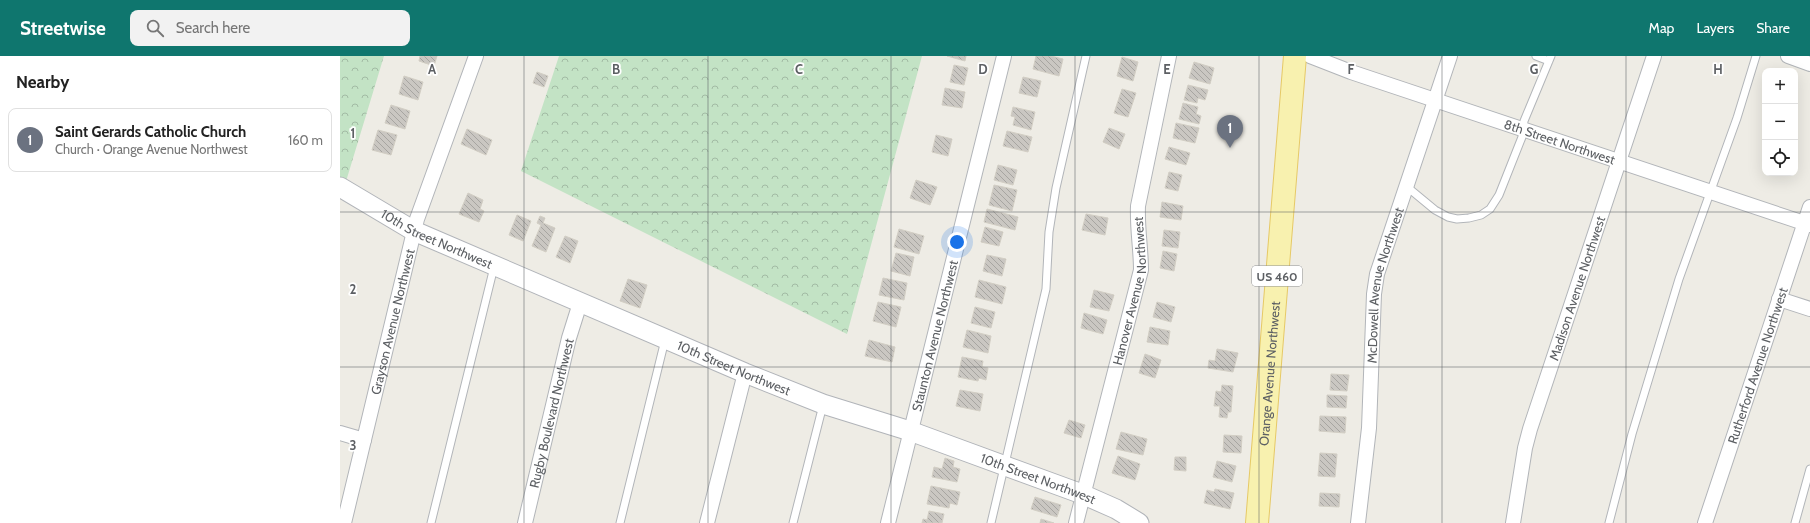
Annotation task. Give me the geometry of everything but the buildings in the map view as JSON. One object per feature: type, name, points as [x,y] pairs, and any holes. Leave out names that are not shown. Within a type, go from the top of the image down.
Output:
[{"type":"main road","name":"Orange Avenue Northwest","points":[[1257,523],[1295,56]]},
{"type":"main road","name":"10th Street Northwest","points":[[346,190],[414,231],[666,340],[823,404],[910,431],[1082,494],[1116,509],[1138,523]]},
{"type":"main road","points":[[1248,523],[1260,496]]},
{"type":"street","name":"Grayson Avenue Northwest","points":[[344,523],[414,231],[425,196],[476,56]]},
{"type":"street","name":"Staunton Avenue Northwest","points":[[888,523],[1004,56]]},
{"type":"street","name":"Hanover Avenue Northwest","points":[[1076,523],[1082,494],[1114,378],[1141,270],[1141,256],[1137,224],[1138,206],[1169,56]]},
{"type":"street","name":"8th Street Northwest","points":[[1310,56],[1351,72],[1523,128],[1807,224]]},
{"type":"street","name":"McDowell Avenue Northwest","points":[[1358,523],[1369,428],[1374,294],[1377,274],[1450,56]]},
{"type":"street","name":"Madison Avenue Northwest","points":[[1514,523],[1525,448],[1530,429],[1654,56]]},
{"type":"street","points":[[1789,56],[1810,64]]},
{"type":"street","name":"Rutherford Avenue Northwest","points":[[1705,523],[1779,299],[1807,224],[1810,207]]},
{"type":"street","points":[[1779,299],[1810,309]]},
{"type":"street","name":"Rugby Boulevard Northwest","points":[[525,523],[570,338],[580,303]]},
{"type":"street","points":[[707,523],[745,373]]},
{"type":"street","points":[[340,433],[364,440]]},
{"type":"lane","points":[[991,523],[1006,465],[1046,289],[1049,232],[1056,188],[1086,56]]},
{"type":"lane","points":[[1406,186],[1435,210],[1448,217],[1457,219],[1481,215],[1490,209],[1499,195],[1522,137],[1524,121],[1550,58],[1536,56]]},
{"type":"lane","points":[[1610,523],[1632,434],[1672,302],[1737,118],[1756,56]]},
{"type":"lane","points":[[431,523],[494,266]]},
{"type":"lane","points":[[620,523],[666,340]]},
{"type":"lane","points":[[793,523],[823,404]]},
{"type":"lane","points":[[1795,523],[1810,469]]},
{"type":"green space","points":[[340,56],[384,56],[344,188],[340,187]]},
{"type":"green space","points":[[559,56],[922,56],[847,334],[521,171]]},
{"type":"place","name":"Saint Gerards Catholic Church","points":[[1230,148]]}]
